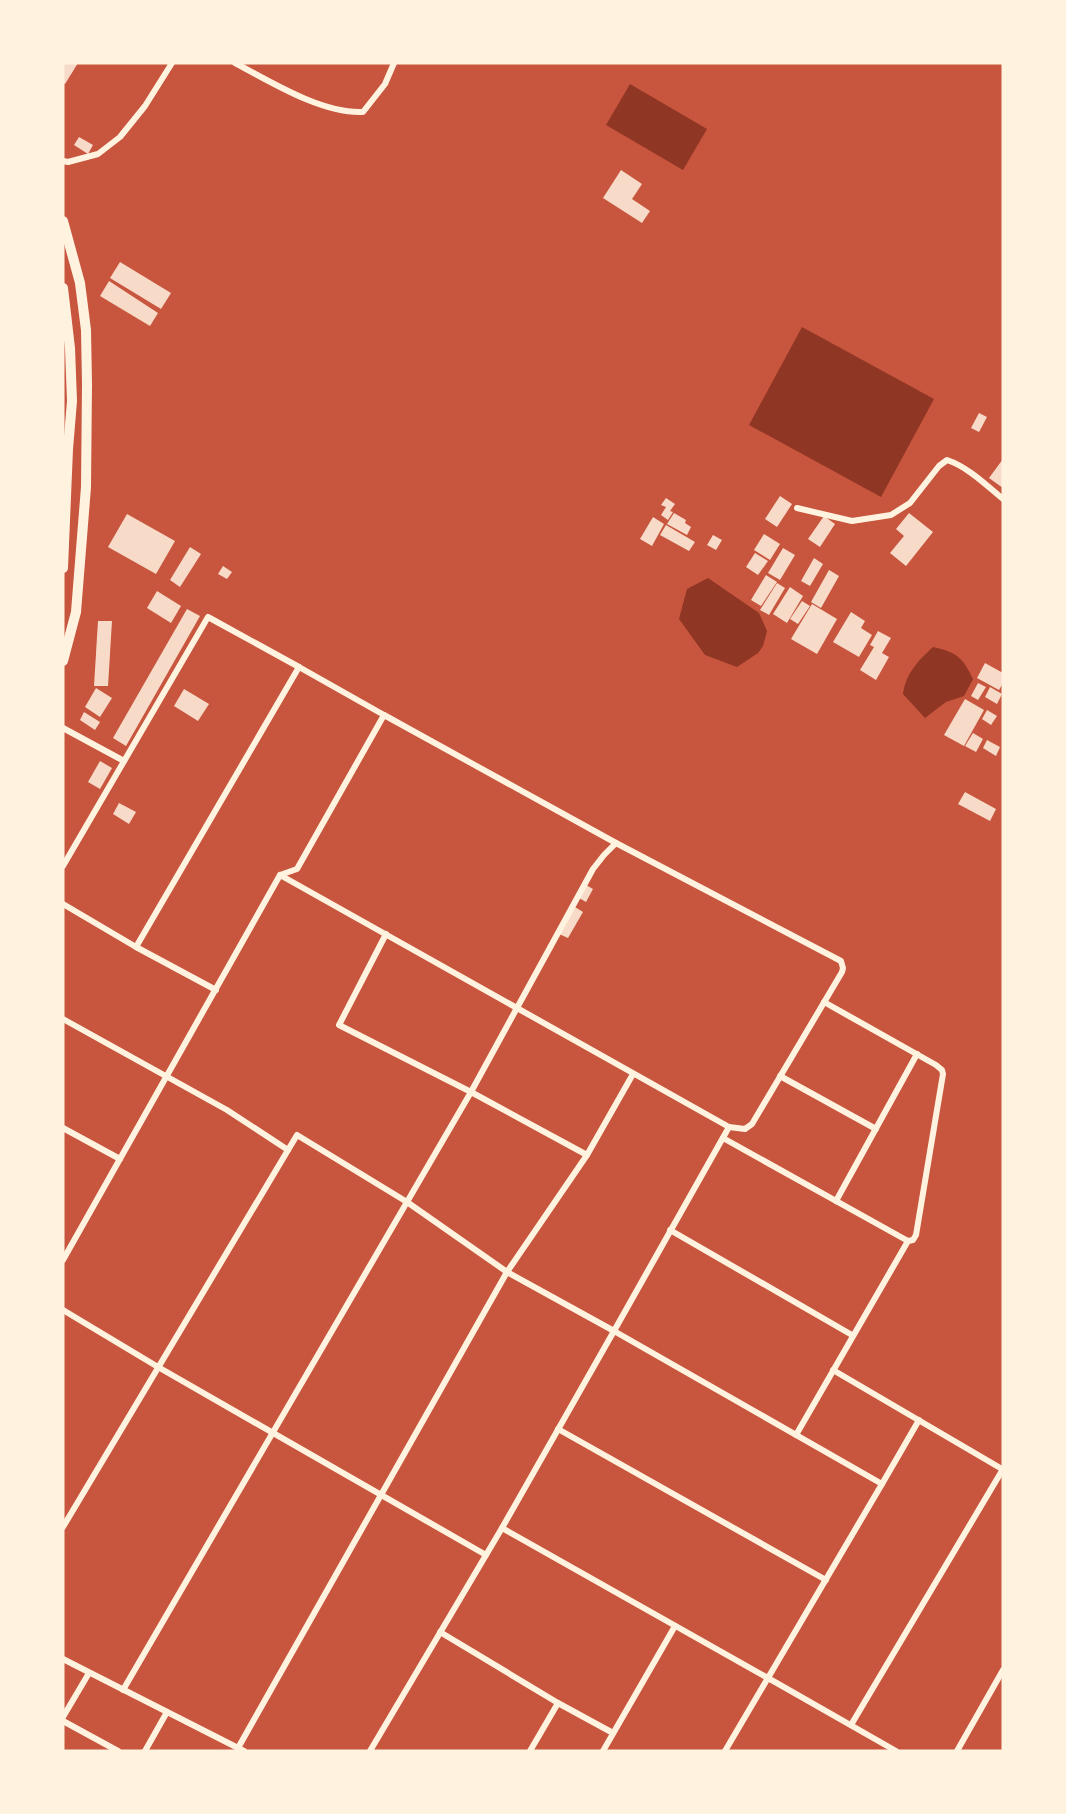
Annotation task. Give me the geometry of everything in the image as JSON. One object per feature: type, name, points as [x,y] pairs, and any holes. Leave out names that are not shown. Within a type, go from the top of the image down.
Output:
[{"type":"main road","points":[[63,221],[80,283],[86,330],[87,384],[86,487],[76,612],[63,662]]},
{"type":"main road","points":[[63,288],[70,348],[72,401],[63,568]]},
{"type":"street","points":[[63,161],[68,162],[98,154],[120,137],[144,106],[172,63]]},
{"type":"street","points":[[235,63],[323,106],[352,113],[363,112],[385,84],[394,63]]},
{"type":"street","points":[[797,508],[852,521],[891,515],[910,503],[939,466],[947,460],[955,462],[1003,500]]},
{"type":"street","points":[[63,866],[208,617],[615,843],[841,961],[843,968],[752,1124],[746,1129],[729,1127],[280,875]]},
{"type":"street","points":[[136,947],[299,668]]},
{"type":"street","points":[[63,1260],[280,875],[297,869],[384,715]]},
{"type":"street","points":[[63,728],[124,761]]},
{"type":"street","points":[[123,1690],[471,1092],[593,869],[615,843]]},
{"type":"street","points":[[63,904],[216,990]]},
{"type":"street","points":[[386,934],[339,1025],[471,1092],[587,1155]]},
{"type":"street","points":[[796,1435],[908,1241],[913,1240],[916,1235],[943,1074],[936,1065],[824,1002]]},
{"type":"street","points":[[63,1019],[227,1110],[288,1150]]},
{"type":"street","points":[[836,1201],[917,1054]]},
{"type":"street","points":[[63,1659],[241,1750],[507,1272],[587,1155],[633,1074]]},
{"type":"street","points":[[780,1076],[876,1129]]},
{"type":"street","points":[[370,1751],[502,1528],[729,1127]]},
{"type":"street","points":[[63,1128],[120,1159]]},
{"type":"street","points":[[63,1527],[297,1136],[407,1202],[507,1272],[882,1484]]},
{"type":"street","points":[[723,1138],[908,1241]]},
{"type":"street","points":[[670,1230],[852,1335]]},
{"type":"street","points":[[63,1240],[72,1245]]},
{"type":"street","points":[[63,1310],[486,1555]]},
{"type":"street","points":[[833,1370],[1003,1469],[851,1725]]},
{"type":"street","points":[[725,1751],[919,1420]]},
{"type":"street","points":[[558,1429],[826,1580]]},
{"type":"street","points":[[502,1528],[896,1751]]},
{"type":"street","points":[[603,1751],[675,1626]]},
{"type":"street","points":[[440,1632],[614,1733]]},
{"type":"street","points":[[957,1751],[1003,1670]]},
{"type":"street","points":[[89,1672],[63,1719],[118,1751]]},
{"type":"street","points":[[530,1751],[558,1702]]},
{"type":"street","points":[[145,1751],[167,1712]]},
{"type":"shaded area","points":[[630,84],[707,129],[683,170],[606,125]]},
{"type":"shaded area","points":[[802,327],[934,399],[881,497],[749,425]]},
{"type":"shaded area","points":[[708,578],[759,613],[767,631],[763,646],[758,653],[737,667],[705,655],[679,619],[687,589]]},
{"type":"shaded area","points":[[933,647],[948,651],[958,657],[973,679],[964,696],[946,702],[925,718],[903,694],[914,668]]},
{"type":"building","points":[[63,63],[78,63],[65,84],[63,83]]},
{"type":"building","points":[[79,137],[93,145],[88,154],[74,145]]},
{"type":"building","points":[[621,170],[642,184],[632,199],[650,211],[642,223],[603,198]]},
{"type":"building","points":[[120,262],[171,293],[161,309],[110,278]]},
{"type":"building","points":[[109,281],[158,313],[150,326],[100,296]]},
{"type":"building","points":[[979,413],[987,417],[979,432],[971,428]]},
{"type":"building","points":[[1003,459],[1003,488],[989,478]]},
{"type":"building","points":[[780,496],[792,504],[777,527],[765,519]]},
{"type":"building","points":[[666,498],[675,504],[668,520],[661,515],[666,507],[661,505]]},
{"type":"building","points":[[674,513],[686,520],[685,523],[691,527],[687,535],[667,524]]},
{"type":"building","points":[[909,513],[933,532],[906,566],[890,553],[904,536],[896,529]]},
{"type":"building","points":[[127,514],[175,541],[156,574],[108,547]]},
{"type":"building","points":[[824,516],[835,524],[820,547],[808,539]]},
{"type":"building","points":[[653,517],[664,524],[652,546],[640,539]]},
{"type":"building","points":[[666,525],[695,542],[689,551],[660,535]]},
{"type":"building","points":[[764,534],[780,544],[770,560],[754,550]]},
{"type":"building","points":[[713,535],[722,540],[716,550],[707,545]]},
{"type":"building","points":[[190,547],[201,554],[180,587],[170,580]]},
{"type":"building","points":[[783,548],[795,555],[780,580],[768,573]]},
{"type":"building","points":[[755,553],[768,561],[758,575],[746,567]]},
{"type":"building","points":[[814,558],[823,564],[810,586],[801,581]]},
{"type":"building","points":[[223,566],[232,572],[227,579],[218,574]]},
{"type":"building","points":[[829,570],[839,576],[821,608],[811,602]]},
{"type":"building","points":[[766,575],[777,582],[761,606],[751,600]]},
{"type":"building","points":[[777,583],[785,588],[769,615],[760,610]]},
{"type":"building","points":[[790,587],[803,596],[787,623],[773,614]]},
{"type":"building","points":[[157,591],[181,606],[171,623],[147,608]]},
{"type":"building","points":[[802,601],[810,606],[798,624],[790,619]]},
{"type":"building","points":[[812,604],[837,619],[817,654],[791,639]]},
{"type":"building","points":[[187,609],[200,616],[126,746],[113,738]]},
{"type":"building","points":[[851,612],[865,621],[861,628],[872,635],[859,657],[833,642]]},
{"type":"building","points":[[98,621],[112,621],[108,686],[94,686]]},
{"type":"building","points":[[878,631],[891,638],[882,653],[889,657],[876,680],[860,670],[874,647],[870,645]]},
{"type":"building","points":[[985,663],[1003,673],[1003,683],[999,690],[977,678]]},
{"type":"building","points":[[978,683],[986,687],[978,700],[971,696]]},
{"type":"building","points":[[990,687],[1002,694],[997,704],[985,697]]},
{"type":"building","points":[[96,688],[112,698],[100,717],[85,707]]},
{"type":"building","points":[[184,689],[209,704],[198,721],[174,706]]},
{"type":"building","points":[[965,699],[984,710],[964,746],[944,735]]},
{"type":"building","points":[[987,710],[997,716],[991,725],[982,719]]},
{"type":"building","points":[[84,712],[100,722],[95,730],[80,720]]},
{"type":"building","points":[[973,733],[983,739],[976,752],[965,746]]},
{"type":"building","points":[[987,740],[1000,747],[996,756],[983,748]]},
{"type":"building","points":[[100,761],[112,768],[100,789],[88,782]]},
{"type":"building","points":[[965,792],[996,809],[990,821],[958,804]]},
{"type":"building","points":[[119,803],[136,812],[129,824],[113,814]]},
{"type":"building","points":[[586,885],[593,889],[586,902],[579,898]]},
{"type":"building","points":[[575,907],[583,912],[568,938],[559,934]]}]
